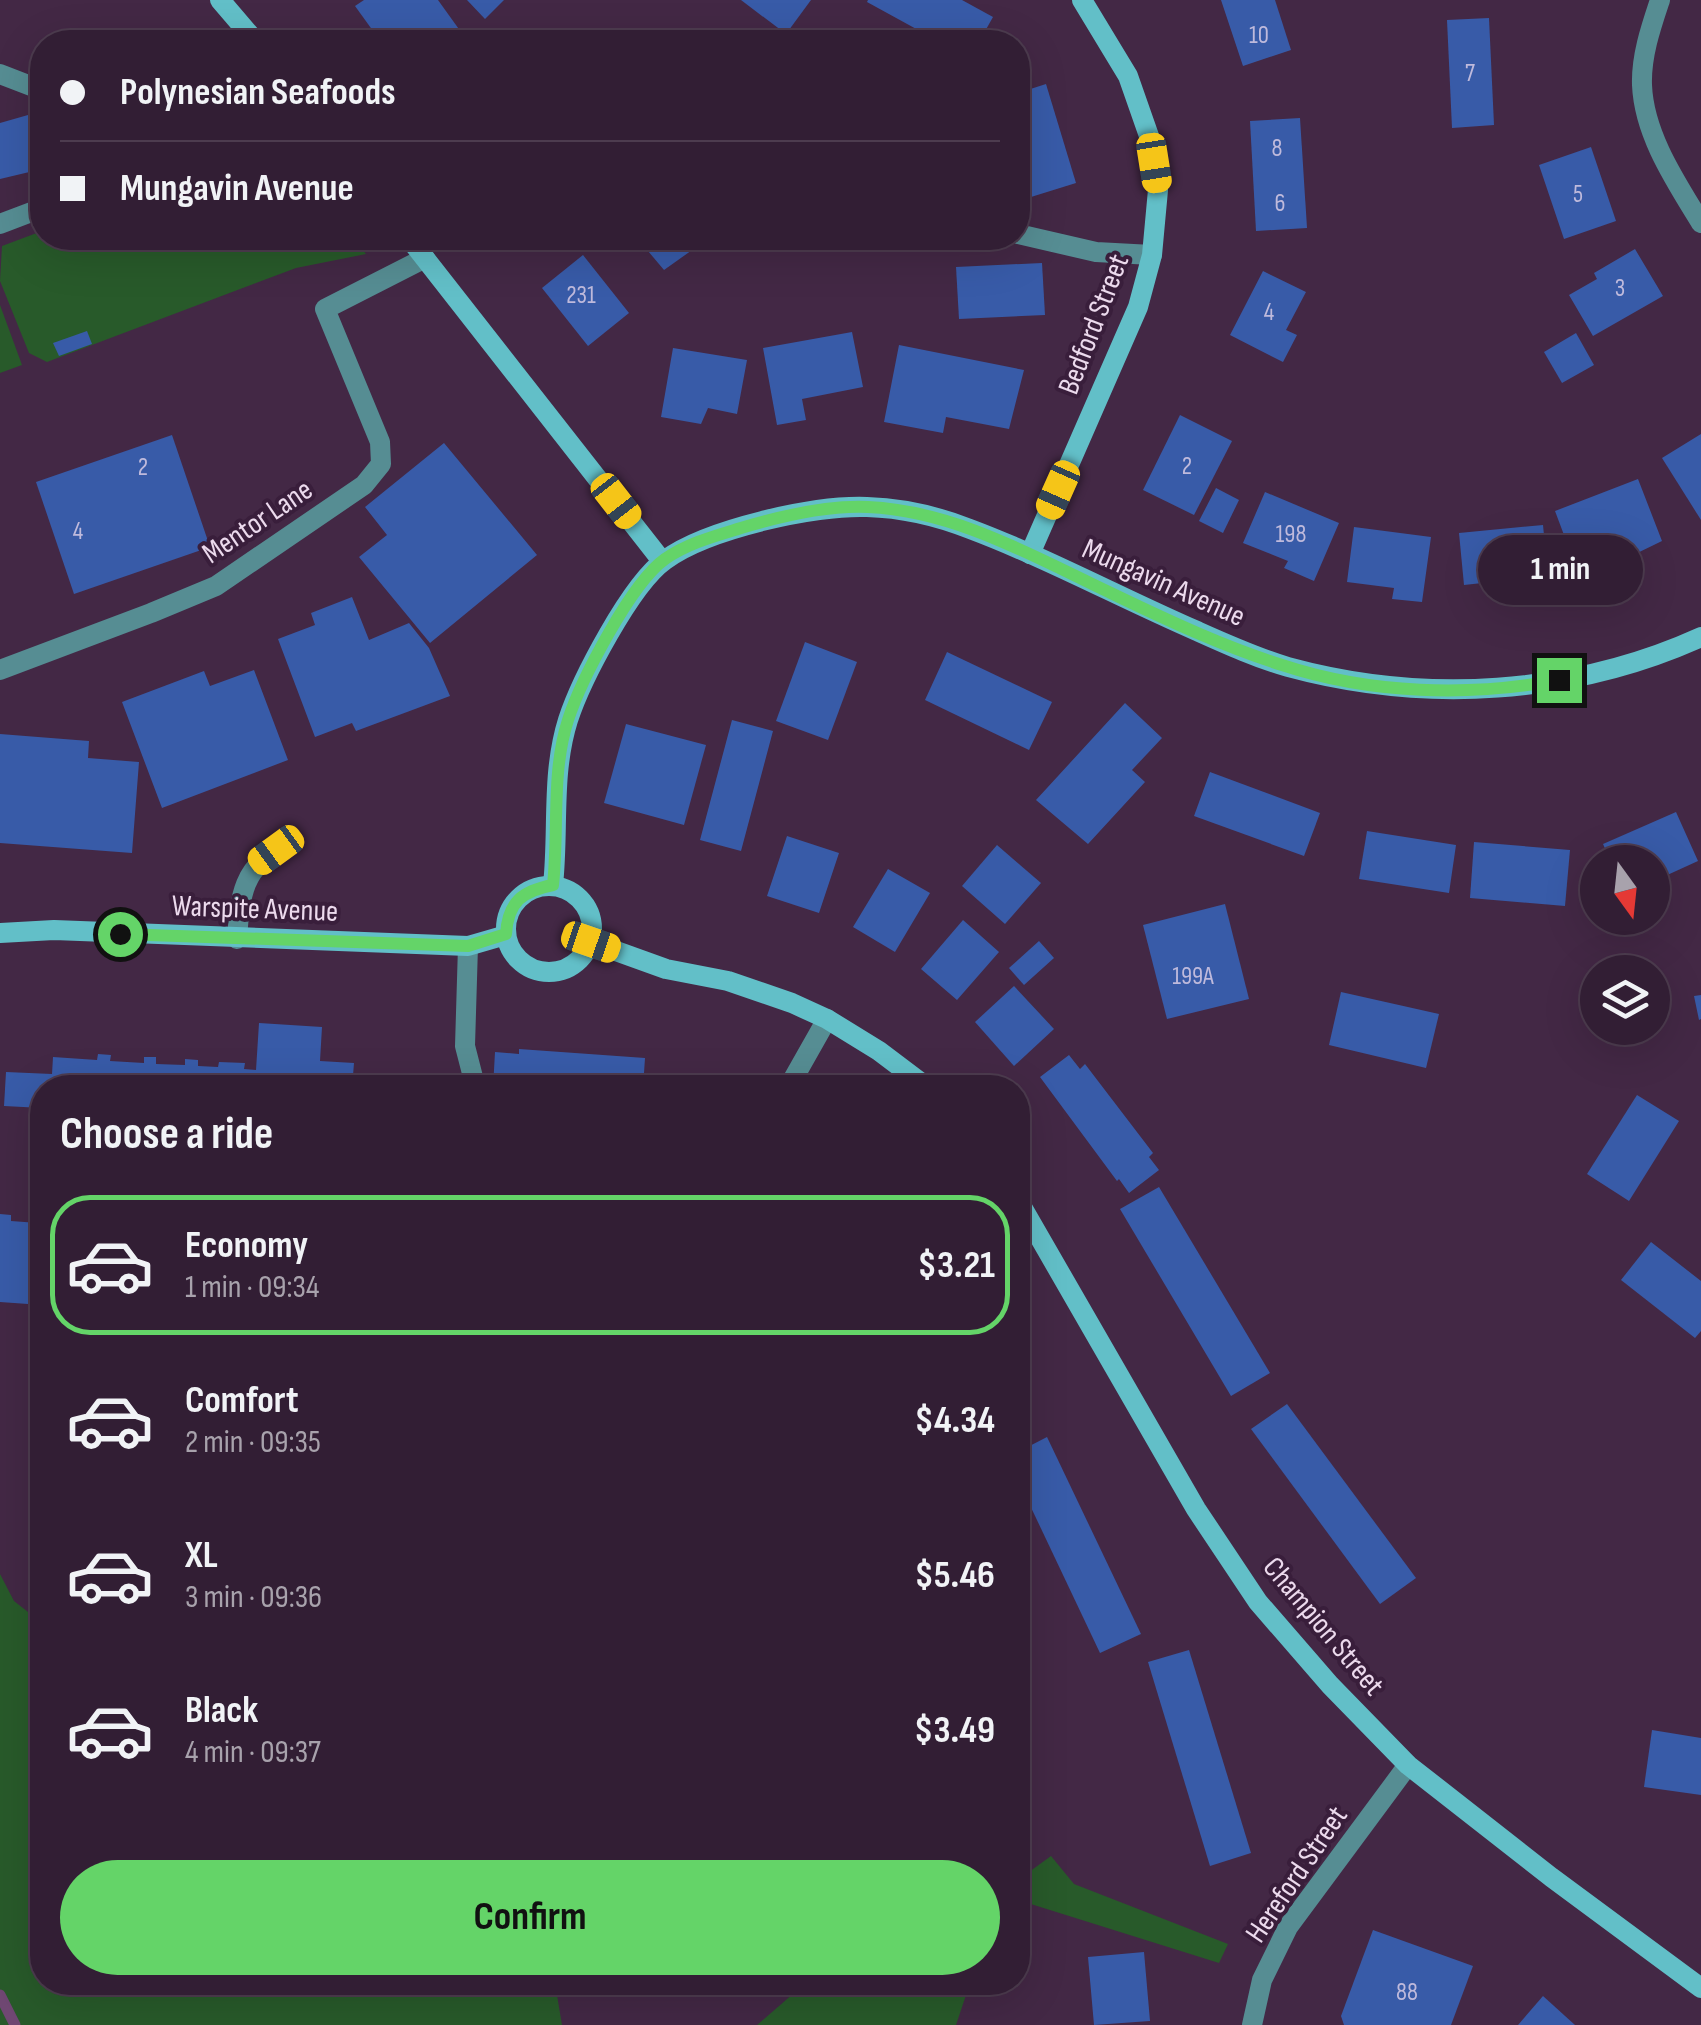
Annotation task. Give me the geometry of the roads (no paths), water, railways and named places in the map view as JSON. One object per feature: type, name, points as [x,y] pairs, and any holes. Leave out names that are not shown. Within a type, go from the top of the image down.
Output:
[{"type":"main road","points":[[220,0],[246,30]]},
{"type":"main road","name":"Bedford Street","points":[[1030,554],[1138,307],[1152,255],[1158,190],[1149,136],[1128,76],[1082,0]]},
{"type":"main road","points":[[419,250],[662,561]]},
{"type":"main road","name":"Mungavin Avenue","points":[[553,885],[557,786],[568,721],[584,682],[628,602],[662,561],[697,542],[757,523],[818,510],[865,506],[911,511],[967,528],[1030,554],[1236,649],[1335,678],[1402,688],[1526,686],[1624,667],[1701,637]]},
{"type":"main road","points":[[553,885],[574,893],[584,903],[593,928],[591,942],[576,964],[547,973],[532,970],[520,961],[510,949],[506,934],[512,906],[535,888],[553,885]]},
{"type":"main road","name":"Warspite Avenue","points":[[0,933],[54,930],[468,946],[506,934]]},
{"type":"main road","points":[[591,942],[666,969],[728,981],[792,1003],[879,1050],[911,1075]]},
{"type":"main road","name":"Champion Street","points":[[1030,1220],[1196,1508],[1258,1602],[1330,1685],[1408,1765],[1551,1877],[1700,1985]]},
{"type":"street","points":[[1660,0],[1645,49],[1642,86],[1652,132],[1701,223]]},
{"type":"street","points":[[0,74],[30,86]]},
{"type":"street","points":[[0,224],[30,213]]},
{"type":"street","points":[[1030,237],[1096,252],[1152,255]]},
{"type":"street","name":"Mentor Lane","points":[[0,670],[216,586],[364,485],[381,464],[380,442],[326,309],[425,258]]},
{"type":"street","points":[[237,939],[240,903],[254,866],[285,847]]},
{"type":"street","points":[[468,946],[465,1046],[472,1075]]},
{"type":"street","points":[[795,1075],[827,1019]]},
{"type":"street","name":"Hereford Street","points":[[1252,2025],[1262,1980],[1288,1926],[1408,1765]]},
{"type":"waterway","points":[[0,1995],[15,2025]]}]
